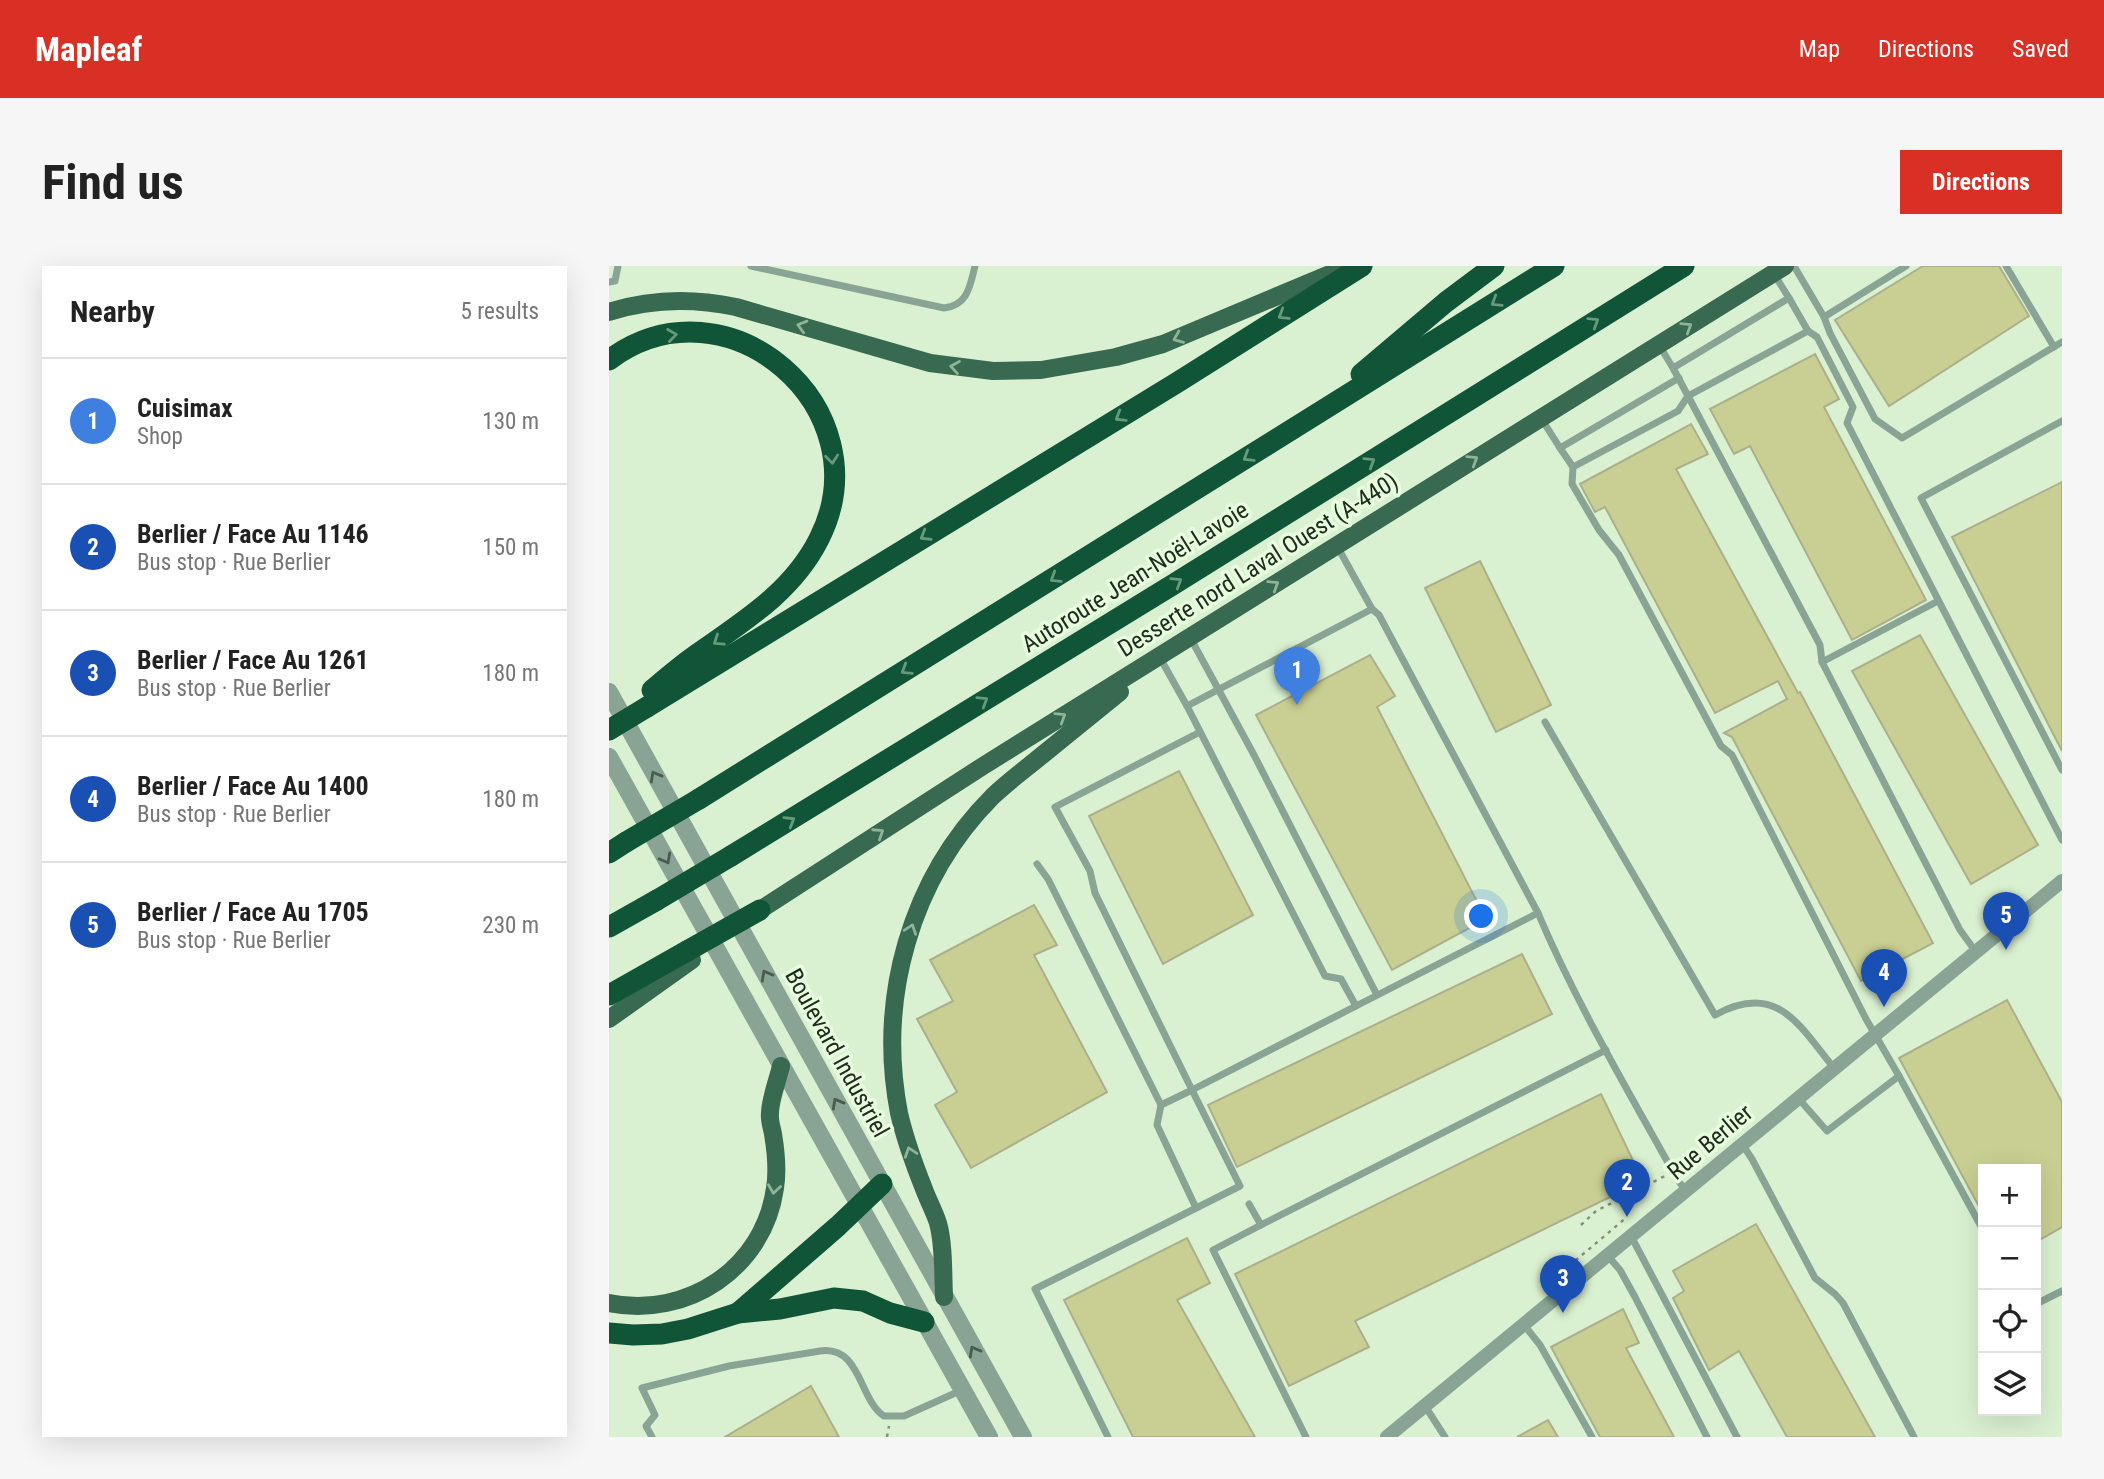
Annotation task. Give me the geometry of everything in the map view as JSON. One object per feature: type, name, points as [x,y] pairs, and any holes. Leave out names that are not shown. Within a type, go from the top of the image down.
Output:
[{"type":"highway","points":[[609,724],[1178,382],[1362,266]]},
{"type":"highway","points":[[1306,421],[1446,302],[1494,266]]},
{"type":"highway","name":"Autoroute Jean-Noël-Lavoie","points":[[618,847],[1554,266]]},
{"type":"highway","name":"Autoroute Jean-Noël-Lavoie","points":[[609,927],[731,856],[1174,584],[1684,266]]},
{"type":"highway","points":[[609,360],[637,344],[676,334],[717,335],[745,342],[780,364],[802,386],[827,431],[833,461],[833,492],[827,519],[818,541],[797,573],[764,607],[692,658],[644,703],[609,730]]},
{"type":"highway","points":[[609,995],[690,956],[760,910]]},
{"type":"highway","points":[[739,1313],[882,1184]]},
{"type":"highway","points":[[609,1333],[647,1335],[675,1332],[739,1313],[834,1298],[863,1301],[890,1314],[924,1322]]},
{"type":"main road","points":[[609,312],[663,300],[712,302],[930,363],[993,371],[1041,370],[1117,357],[1163,344],[1349,266]]},
{"type":"main road","name":"Desserte nord Laval Ouest (A-440)","points":[[760,910],[983,766],[1780,270]]},
{"type":"main road","points":[[944,1297],[939,1226],[905,1137],[894,1079],[894,1001],[901,961],[912,926],[943,860],[980,810],[1011,779],[1165,654]]},
{"type":"main road","points":[[609,1019],[690,956]]},
{"type":"main road","points":[[609,1303],[651,1306],[688,1298],[721,1279],[747,1255],[769,1214],[775,1190],[776,1156],[769,1113],[781,1066]]},
{"type":"street","name":"Boulevard Industriel","points":[[609,692],[1023,1437]]},
{"type":"street","points":[[609,757],[989,1437]]},
{"type":"street","name":"Rue Berlier","points":[[1387,1437],[2062,881]]},
{"type":"lane","points":[[609,282],[615,281],[618,266]]},
{"type":"lane","points":[[751,266],[953,307],[961,303],[967,295],[975,266]]},
{"type":"lane","points":[[1794,266],[1824,317],[1875,419],[1902,438],[2062,342]]},
{"type":"lane","points":[[1824,317],[1906,266]]},
{"type":"lane","points":[[2006,266],[2054,347]]},
{"type":"lane","points":[[1780,270],[1789,298],[1808,331],[1817,337],[1853,407],[1847,424],[2062,840]]},
{"type":"lane","points":[[1673,368],[1789,298]]},
{"type":"lane","points":[[1573,467],[1678,411],[1688,396],[1808,331]]},
{"type":"lane","points":[[1658,345],[1679,378],[1820,645],[1822,662],[1960,930],[1976,952]]},
{"type":"lane","points":[[1560,448],[1679,378]]},
{"type":"lane","points":[[1541,418],[1573,467],[1572,484],[1599,530],[1619,555],[1721,746],[1732,755],[1866,1019],[1877,1034],[1981,1227]]},
{"type":"lane","points":[[2062,421],[1921,498],[2062,770]]},
{"type":"lane","points":[[1336,545],[1372,609],[1379,615],[1538,914],[1555,955],[1686,1191]]},
{"type":"lane","points":[[1822,662],[1938,601]]},
{"type":"lane","points":[[1187,706],[1372,609]]},
{"type":"lane","points":[[1190,637],[1377,995]]},
{"type":"lane","points":[[1165,654],[1187,706],[1325,976],[1341,979],[1356,1006]]},
{"type":"lane","points":[[1545,722],[1715,1015],[1738,1005],[1771,1005],[1793,1018],[1834,1069]]},
{"type":"lane","points":[[1108,1437],[1035,1289],[1240,1186],[1095,892],[1090,871],[1055,807],[1200,732]]},
{"type":"lane","points":[[1037,863],[1048,879],[1161,1105],[1157,1125],[1196,1208]]},
{"type":"lane","points":[[1161,1105],[1538,914]]},
{"type":"lane","points":[[1306,1437],[1213,1250],[1606,1050]]},
{"type":"lane","points":[[1798,1098],[1827,1131],[1899,1076]]},
{"type":"lane","points":[[1742,1144],[1815,1278],[1843,1303],[1914,1437]]},
{"type":"lane","points":[[1249,1204],[1261,1225]]},
{"type":"lane","points":[[1631,1236],[1737,1437]]},
{"type":"lane","points":[[1608,1256],[1620,1270],[1635,1297],[1707,1437]]},
{"type":"lane","points":[[2041,1302],[2062,1291]]},
{"type":"lane","points":[[1524,1325],[1540,1345],[1592,1437]]},
{"type":"lane","points":[[652,1437],[646,1426],[655,1415],[642,1388],[729,1366],[820,1351],[834,1351],[851,1363],[876,1408],[884,1416],[904,1416],[962,1389]]},
{"type":"lane","points":[[1425,1406],[1445,1437]]},
{"type":"path","points":[[1581,1225],[1596,1211],[1663,1177]]},
{"type":"path","points":[[1543,1288],[1627,1217]]},
{"type":"building","points":[[1923,266],[1999,266],[2029,316],[1889,406],[1835,320]]},
{"type":"building","points":[[1815,354],[1839,399],[1824,407],[1926,600],[1852,640],[1750,446],[1734,454],[1710,409]]},
{"type":"building","points":[[1691,424],[1708,454],[1676,469],[1798,693],[1800,692],[1933,943],[1861,981],[1732,737],[1724,733],[1787,699],[1778,681],[1715,713],[1605,507],[1595,512],[1580,484]]},
{"type":"building","points":[[2062,482],[2062,751],[1952,537]]},
{"type":"building","points":[[1480,561],[1551,705],[1496,732],[1425,588]]},
{"type":"building","points":[[1920,635],[2038,845],[1971,884],[1852,671]]},
{"type":"building","points":[[1370,655],[1395,696],[1377,707],[1486,919],[1392,970],[1256,715]]},
{"type":"building","points":[[1179,771],[1253,915],[1163,964],[1089,816]]},
{"type":"building","points":[[1034,905],[1057,945],[1034,955],[1107,1092],[971,1168],[935,1105],[957,1092],[917,1019],[953,1001],[930,960]]},
{"type":"building","points":[[1522,954],[1552,1014],[1237,1167],[1208,1105]]},
{"type":"building","points":[[2007,1000],[2062,1102],[2062,1227],[2041,1239],[2041,1164],[1978,1164],[1978,1205],[1899,1058]]},
{"type":"building","points":[[1601,1094],[1643,1181],[1355,1321],[1369,1347],[1289,1386],[1235,1274]]},
{"type":"building","points":[[1756,1224],[1875,1437],[1787,1437],[1739,1351],[1709,1370],[1673,1298],[1684,1291],[1673,1271]]},
{"type":"building","points":[[1187,1238],[1210,1283],[1177,1300],[1255,1437],[1133,1437],[1064,1300]]},
{"type":"building","points":[[1623,1309],[1639,1343],[1626,1348],[1674,1437],[1600,1437],[1551,1347]]},
{"type":"building","points":[[811,1386],[839,1437],[725,1437]]},
{"type":"building","points":[[1548,1420],[1558,1437],[1517,1437]]},
{"type":"place","name":"Cuisimax","points":[[1297,705]]},
{"type":"place","name":"Berlier / Face Au 1705","points":[[2006,950]]},
{"type":"place","name":"Berlier / Face Au 1400","points":[[1884,1007]]},
{"type":"place","name":"Berlier / Face Au 1146","points":[[1627,1217]]},
{"type":"place","name":"Berlier / Face Au 1261","points":[[1563,1313]]}]
